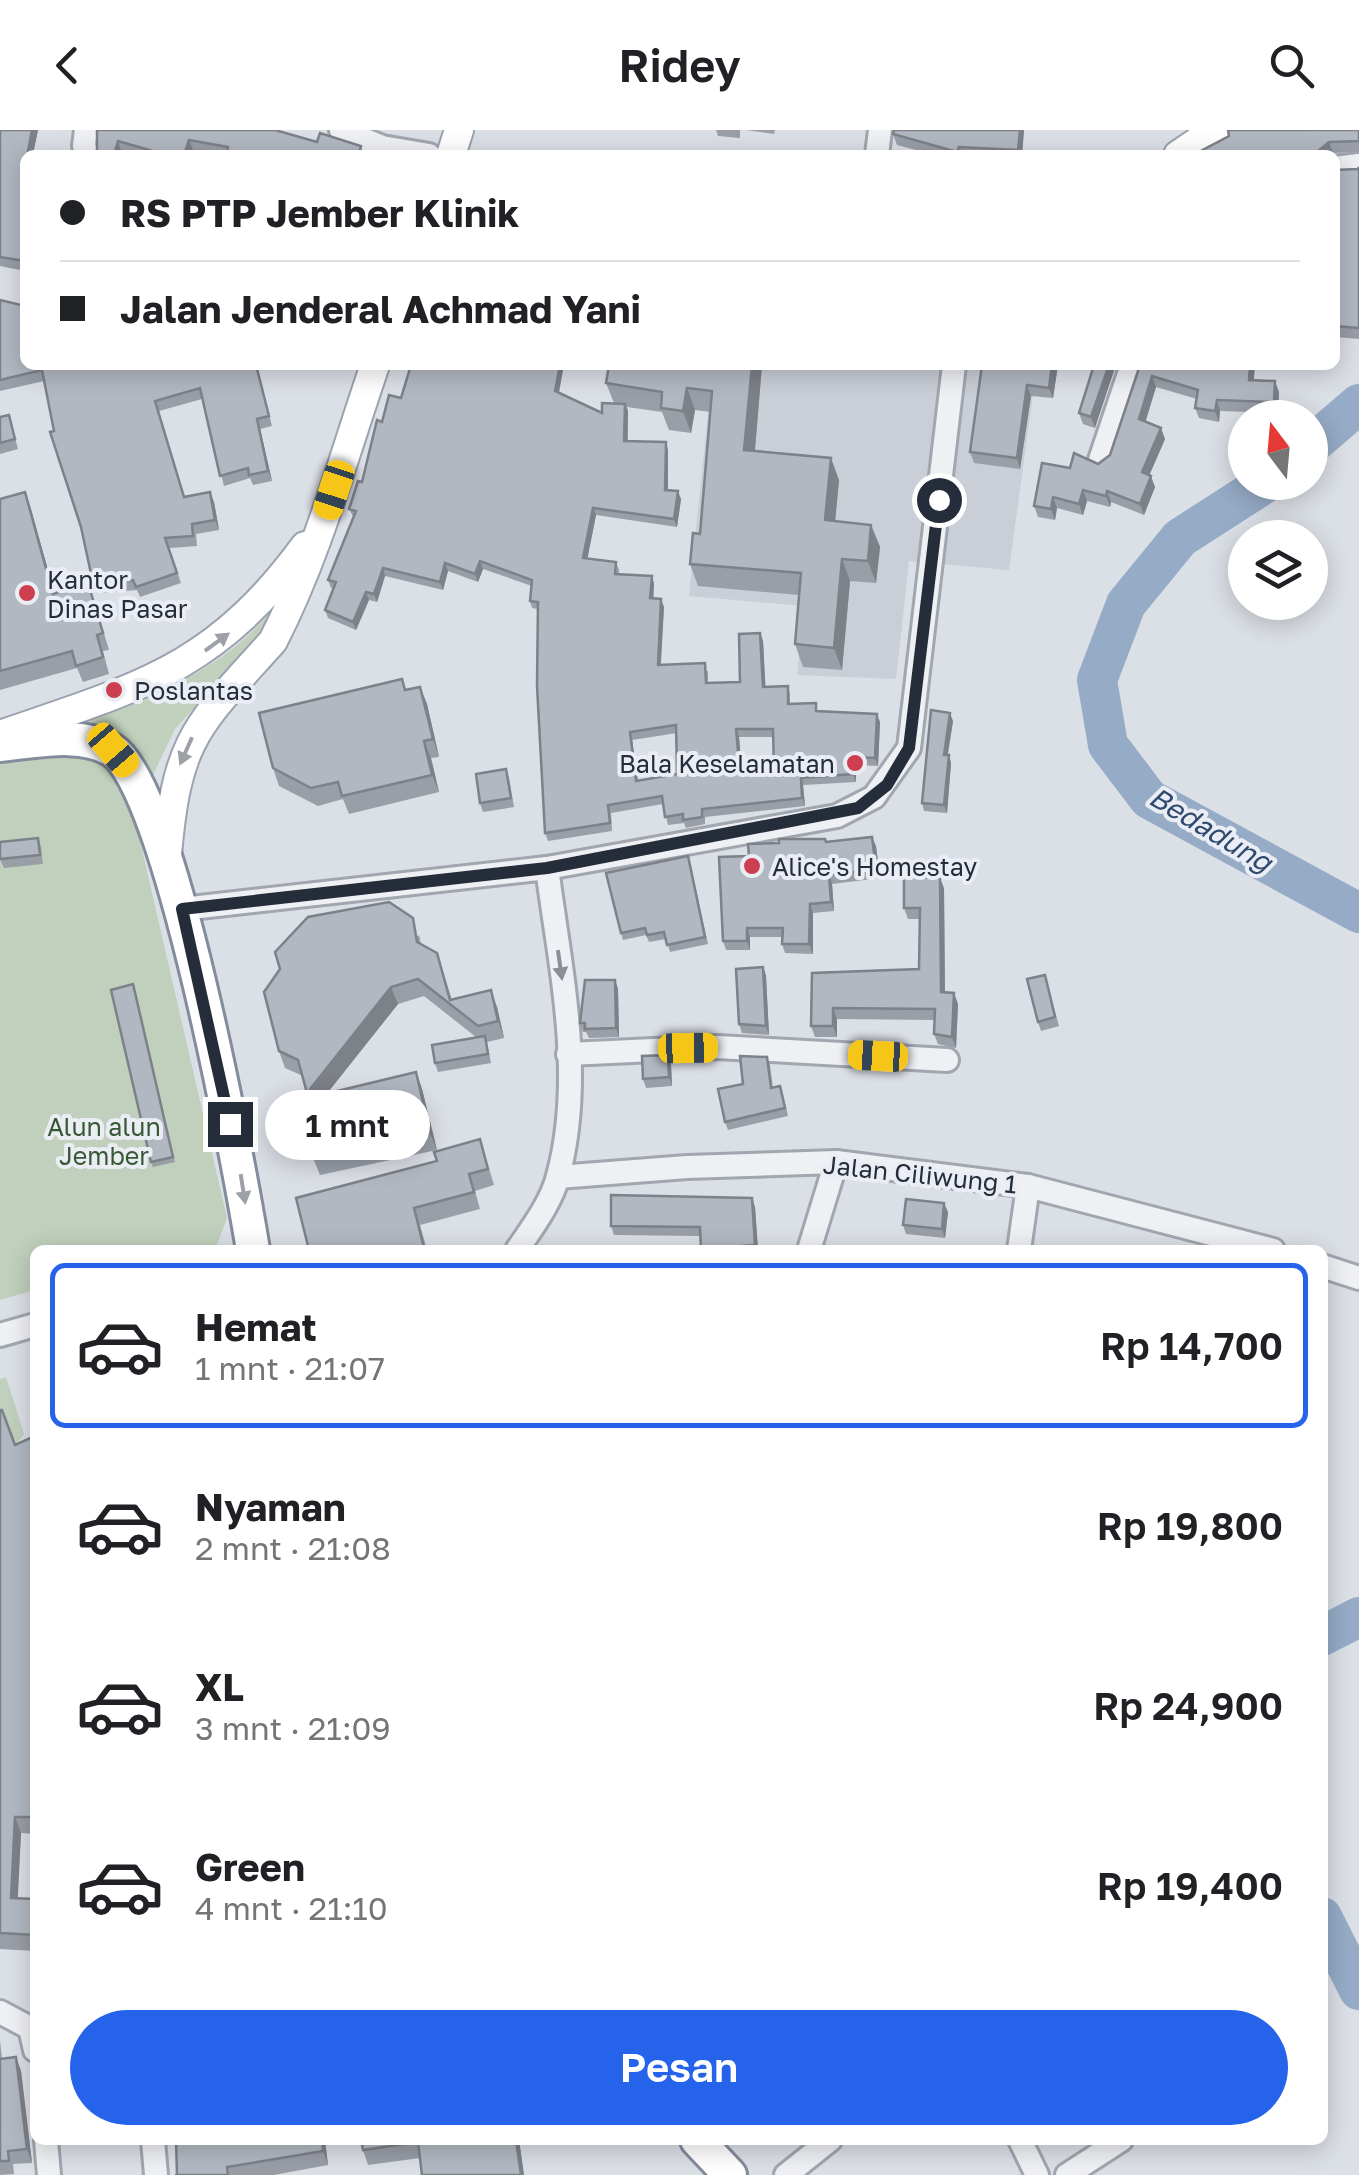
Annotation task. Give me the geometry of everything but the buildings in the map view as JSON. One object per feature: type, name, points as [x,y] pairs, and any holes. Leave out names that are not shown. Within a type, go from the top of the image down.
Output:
[{"type":"highway","points":[[0,745],[83,740],[113,750],[130,769],[167,856],[182,909],[242,1177],[251,1245]]},
{"type":"highway","points":[[702,2145],[730,2175]]},
{"type":"main road","points":[[1185,150],[1215,130]]},
{"type":"main road","points":[[167,856],[172,794],[180,760],[196,728],[273,641],[302,580],[373,370]]},
{"type":"main road","points":[[0,735],[124,692],[202,653],[264,599],[324,520]]},
{"type":"street","points":[[341,130],[400,150]]},
{"type":"street","points":[[182,909],[547,868],[837,816],[858,808],[887,785],[909,748],[953,370]]},
{"type":"street","points":[[1100,460],[1130,370]]},
{"type":"street","points":[[521,1245],[558,1178],[570,1084],[547,868]]},
{"type":"street","points":[[568,1054],[718,1048],[947,1060]]},
{"type":"street","points":[[811,1245],[836,1162]]},
{"type":"street","name":"Jalan Ciliwung 1","points":[[558,1178],[687,1166],[836,1162],[1028,1186],[1254,1245]]},
{"type":"street","points":[[1020,1245],[1028,1186]]},
{"type":"street","points":[[1328,1268],[1359,1278]]},
{"type":"street","points":[[0,1335],[30,1327]]},
{"type":"street","points":[[0,2012],[30,2033]]},
{"type":"street","points":[[47,2145],[50,2175]]},
{"type":"street","points":[[154,2145],[156,2175]]},
{"type":"street","points":[[786,2175],[824,2145]]},
{"type":"street","points":[[1022,2145],[1036,2175]]},
{"type":"street","points":[[1067,2175],[1112,2145]]},
{"type":"shaded area","points":[[712,370],[1036,370],[1009,570],[909,561],[896,679],[797,675],[804,606],[689,596]]},
{"type":"green space","points":[[280,600],[275,618],[175,729],[153,775],[57,725],[150,695],[207,667],[257,626]]},
{"type":"green space","name":"Alun alun Jember","points":[[67,750],[106,767],[131,802],[227,1218],[217,1245],[30,1245],[30,1291],[0,1300],[0,764]]},
{"type":"green space","points":[[6,1377],[24,1434],[15,1446],[0,1428],[0,1379]]},
{"type":"waterway","name":"Bedadung","points":[[1328,431],[1359,404]]},
{"type":"waterway","name":"Bedadung","points":[[1239,500],[1180,538],[1126,604],[1097,680],[1108,745],[1149,799],[1359,913]]},
{"type":"waterway","name":"Bedadung","points":[[1328,1633],[1359,1617]]},
{"type":"waterway","name":"Bedadung","points":[[1328,1929],[1359,1990]]},
{"type":"place","name":"Kantor Dinas Pasar","points":[[27,593]]},
{"type":"place","name":"Poslantas","points":[[114,690]]},
{"type":"place","name":"Bala Keselamatan","points":[[855,763]]},
{"type":"place","name":"Alice's Homestay","points":[[752,866]]},
{"type":"route","points":[[230,1124],[182,909],[478,872],[547,868],[837,816],[858,808],[887,785],[909,748],[939,500]]}]
